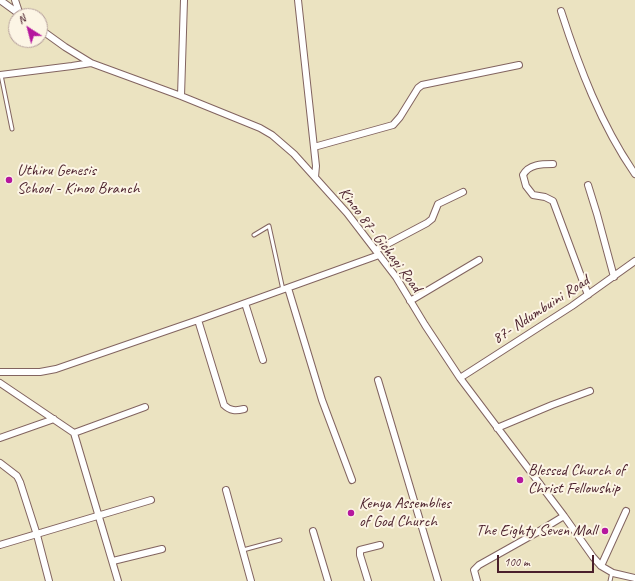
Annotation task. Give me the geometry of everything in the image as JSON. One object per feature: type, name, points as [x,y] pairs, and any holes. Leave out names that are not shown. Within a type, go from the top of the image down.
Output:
[{"type":"street","points":[[0,0],[10,8]]},
{"type":"street","points":[[181,96],[184,0]]},
{"type":"street","points":[[306,0],[298,1],[316,166],[315,177]]},
{"type":"street","points":[[561,11],[571,42],[606,124],[624,158],[635,174]]},
{"type":"street","name":"Kinoo 87- Gichagi Road","points":[[48,35],[91,63],[181,96],[260,128],[284,144],[347,213],[396,276],[410,301],[460,378],[593,557],[601,566],[612,572],[635,578]]},
{"type":"street","points":[[1,75],[91,63]]},
{"type":"street","points":[[314,147],[393,125],[400,117],[418,88],[422,85],[518,65]]},
{"type":"street","points":[[553,164],[534,166],[526,170],[523,175],[526,186],[533,195],[544,197],[553,201],[588,295]]},
{"type":"street","points":[[588,185],[614,277]]},
{"type":"street","points":[[0,372],[40,372],[56,369],[286,289],[378,252],[432,219],[438,204],[463,192]]},
{"type":"street","points":[[410,301],[479,260]]},
{"type":"street","name":"87- Ndumbuini Road","points":[[460,378],[588,295],[635,261]]},
{"type":"street","points":[[286,289],[322,400],[352,480]]},
{"type":"street","points":[[245,303],[263,360]]},
{"type":"street","points":[[198,320],[224,405],[231,410],[244,409]]},
{"type":"street","points":[[378,380],[438,581]]},
{"type":"street","points":[[0,383],[74,433],[118,581]]},
{"type":"street","points":[[497,428],[590,391]]},
{"type":"street","points":[[74,433],[145,407]]},
{"type":"street","points":[[0,438],[54,419]]},
{"type":"street","points":[[0,463],[17,476],[20,482],[37,534],[49,581]]},
{"type":"street","points":[[226,490],[251,581]]},
{"type":"street","points":[[0,545],[151,500]]},
{"type":"street","points":[[601,566],[626,511]]},
{"type":"street","points":[[477,581],[474,570],[479,565],[564,516]]},
{"type":"street","points":[[313,531],[328,581]]},
{"type":"street","points":[[368,581],[360,555],[360,550],[380,545]]},
{"type":"street","points":[[113,561],[162,550]]},
{"type":"lane","points":[[1,75],[12,129]]},
{"type":"lane","points":[[254,235],[269,226],[286,289]]},
{"type":"lane","points":[[243,550],[280,540]]},
{"type":"lane","points":[[610,581],[612,572]]},
{"type":"place","name":"Uthiru Genesis School - Kinoo Branch","points":[[9,180]]},
{"type":"place","name":"Blessed Church of Christ Fellowship","points":[[520,480]]},
{"type":"place","name":"Kenya Assemblies of God Church","points":[[351,513]]},
{"type":"place","name":"The Eighty Seven Mall","points":[[605,531]]}]
